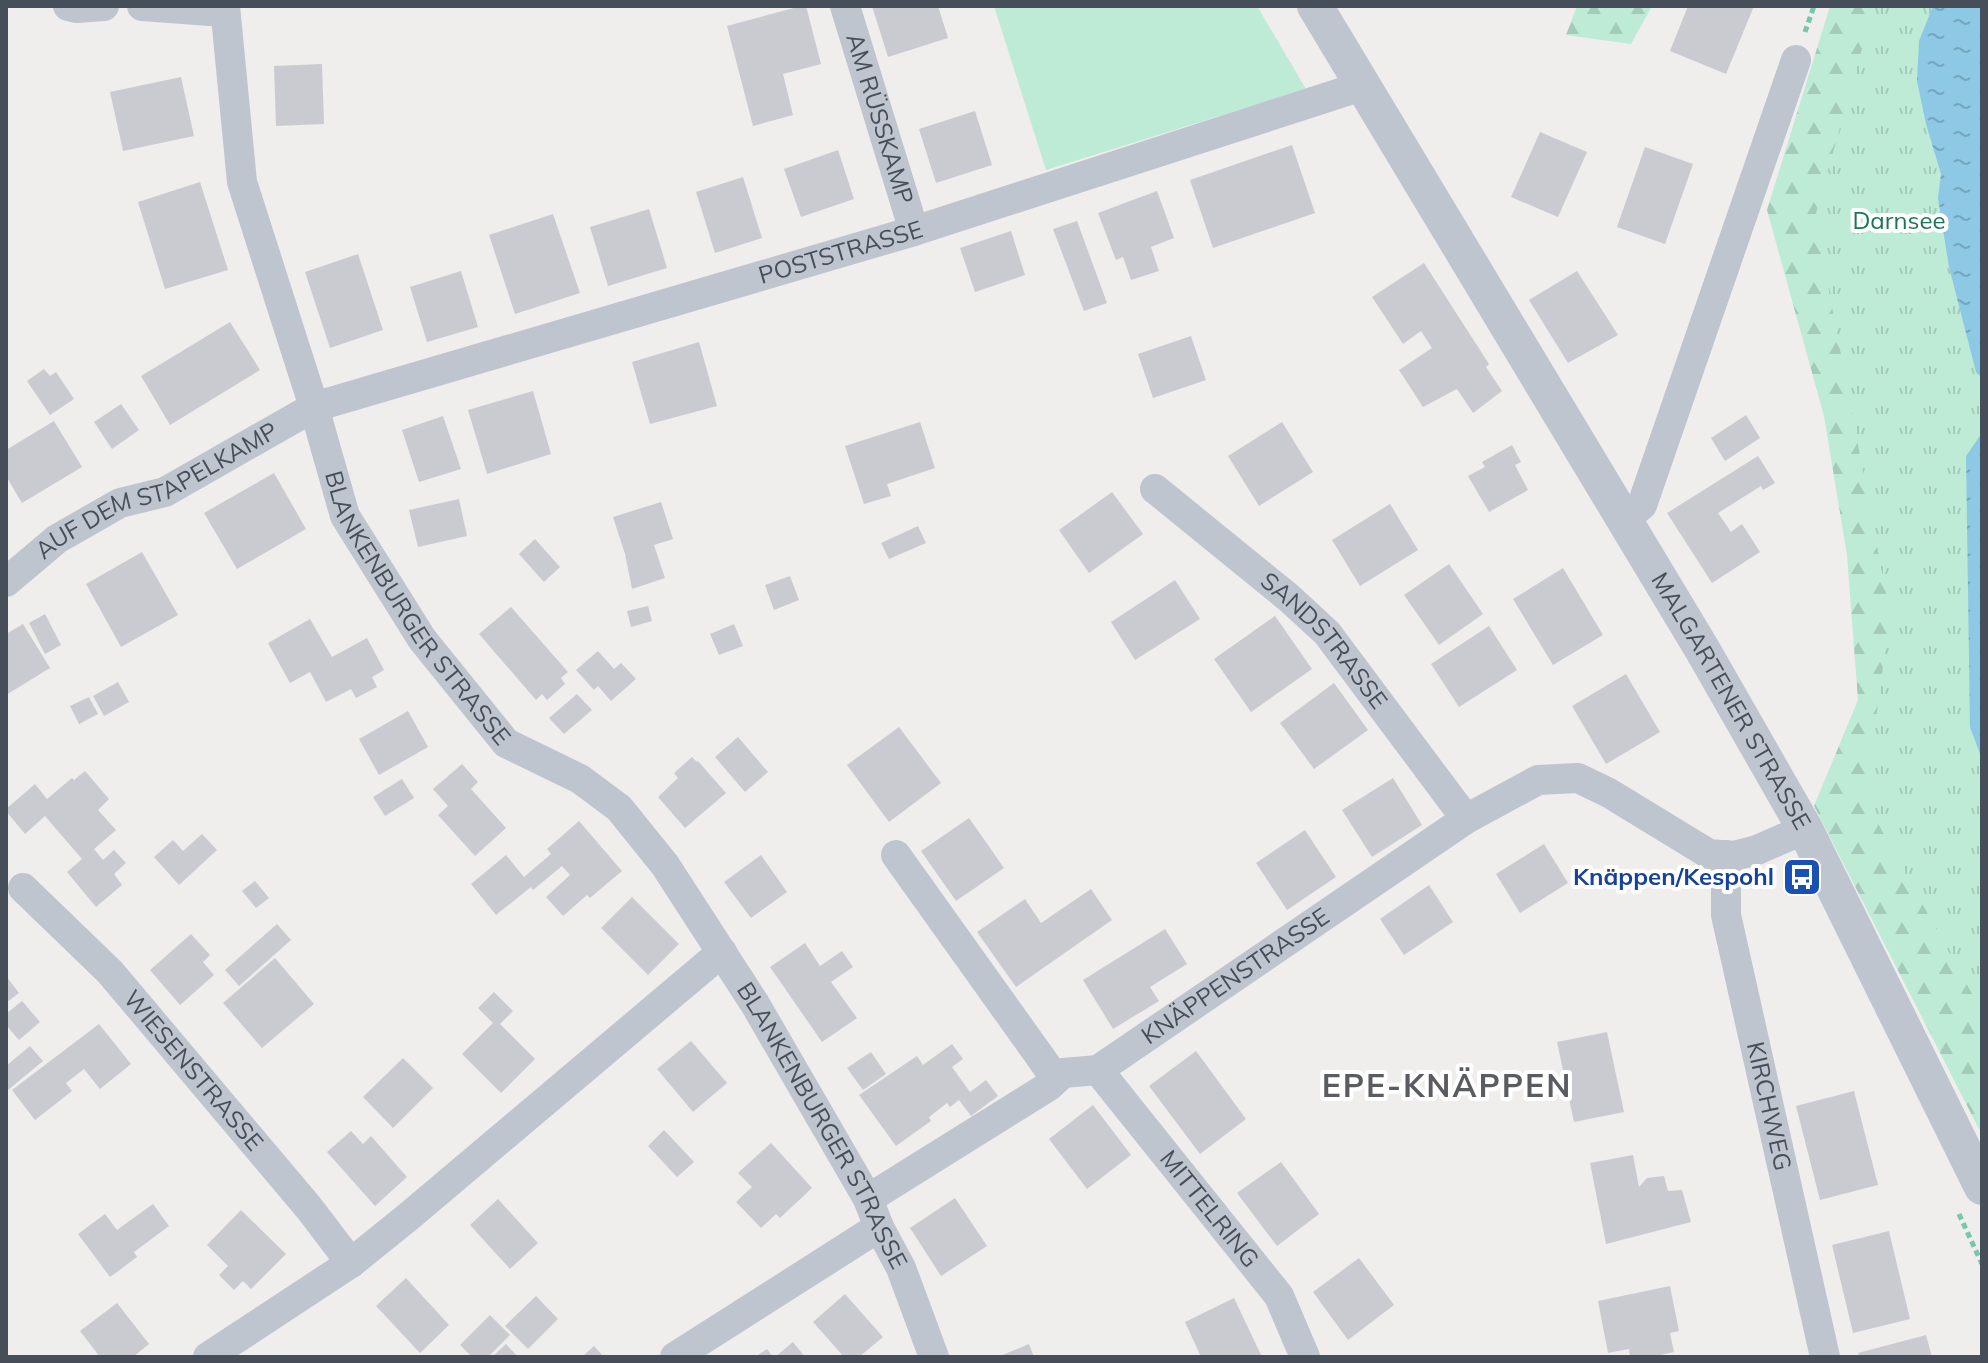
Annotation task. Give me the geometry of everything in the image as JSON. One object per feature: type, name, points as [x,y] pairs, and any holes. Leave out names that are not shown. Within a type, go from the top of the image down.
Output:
[{"type":"street","points":[[68,6],[104,6]]},
{"type":"street","points":[[142,6],[225,9]]},
{"type":"street","name":"AM RÜSSKAMP","points":[[845,6],[914,231]]},
{"type":"street","name":"MALGARTENER STRASSE","points":[[1315,6],[1702,649],[1805,829],[1970,1199]]},
{"type":"street","name":"BLANKENBURGER STRASSE","points":[[225,9],[242,182],[314,407],[345,516],[422,639],[506,743],[580,779],[619,808],[665,865],[755,1004],[868,1199],[901,1268],[934,1357]]},
{"type":"street","points":[[1623,521],[1642,505],[1796,60]]},
{"type":"street","name":"POSTSTRASSE","points":[[314,407],[914,231],[1362,86]]},
{"type":"street","name":"AUF DEM STAPELKAMP","points":[[6,582],[57,539],[120,503],[165,492],[314,407]]},
{"type":"street","name":"SANDSTRASSE","points":[[1155,489],[1289,598],[1327,633],[1466,819]]},
{"type":"street","name":"KNÄPPENSTRASSE","points":[[868,1199],[1049,1086],[1063,1073],[1098,1070],[1466,819],[1538,780],[1578,778],[1609,793],[1709,854],[1726,855]]},
{"type":"street","points":[[1726,855],[1757,850],[1805,829]]},
{"type":"street","points":[[896,855],[1056,1079]]},
{"type":"street","name":"KIRCHWEG","points":[[1726,855],[1726,915],[1825,1357]]},
{"type":"street","name":"WIESENSTRASSE","points":[[23,888],[110,972],[309,1208],[351,1263]]},
{"type":"street","points":[[208,1357],[351,1263],[722,952]]},
{"type":"street","name":"MITTELRING","points":[[1098,1070],[1279,1296],[1305,1357]]},
{"type":"street","points":[[675,1357],[879,1227]]},
{"type":"path","points":[[1970,1199],[1982,1264]]},
{"type":"green space","points":[[994,6],[1257,6],[1306,89],[1046,170]]},
{"type":"green space","points":[[1577,6],[1652,6],[1631,44],[1566,35]]},
{"type":"green space","name":"Darnsee","points":[[1830,6],[1982,6],[1982,1135],[1814,806],[1858,700],[1847,555],[1824,416],[1767,210]]},
{"type":"green space","name":"Darnsee","points":[[1874,6],[1982,6],[1982,1012],[1865,800],[1890,615],[1815,217]]},
{"type":"water","points":[[1933,6],[1982,6],[1982,378],[1976,372],[1949,267],[1938,198],[1941,174],[1917,81],[1919,41]]},
{"type":"water","points":[[1982,433],[1982,759],[1970,727],[1966,456]]},
{"type":"building","points":[[806,6],[821,64],[783,74],[793,115],[753,126],[727,26]]},
{"type":"building","points":[[872,6],[938,6],[948,38],[888,57]]},
{"type":"building","points":[[1688,6],[1754,6],[1726,74],[1670,51]]},
{"type":"building","points":[[322,64],[324,124],[276,126],[274,66]]},
{"type":"building","points":[[181,77],[194,136],[123,151],[110,92]]},
{"type":"building","points":[[975,111],[992,165],[936,183],[919,129]]},
{"type":"building","points":[[1540,132],[1587,152],[1558,217],[1511,197]]},
{"type":"building","points":[[1292,145],[1315,213],[1213,248],[1190,180]]},
{"type":"building","points":[[1645,147],[1693,164],[1665,244],[1617,227]]},
{"type":"building","points":[[838,150],[854,199],[801,217],[784,169]]},
{"type":"building","points":[[743,177],[762,238],[715,253],[696,192]]},
{"type":"building","points":[[200,182],[228,270],[165,289],[138,202]]},
{"type":"building","points":[[1157,191],[1174,238],[1151,247],[1159,271],[1131,280],[1123,257],[1116,260],[1098,213]]},
{"type":"building","points":[[649,209],[667,268],[608,286],[590,227]]},
{"type":"building","points":[[553,214],[580,293],[515,314],[489,235]]},
{"type":"building","points":[[1077,221],[1107,303],[1084,311],[1053,229]]},
{"type":"building","points":[[1011,231],[1025,275],[975,292],[960,248]]},
{"type":"building","points":[[358,254],[383,330],[330,348],[305,272]]},
{"type":"building","points":[[1424,263],[1489,364],[1486,367],[1502,391],[1473,413],[1457,389],[1423,407],[1399,370],[1432,348],[1421,331],[1403,344],[1372,297]]},
{"type":"building","points":[[461,271],[478,327],[427,342],[410,287]]},
{"type":"building","points":[[1577,271],[1618,335],[1568,363],[1529,300]]},
{"type":"building","points":[[230,322],[260,370],[170,425],[141,376]]},
{"type":"building","points":[[1191,336],[1206,380],[1153,398],[1138,354]]},
{"type":"building","points":[[699,342],[717,406],[650,424],[632,362]]},
{"type":"building","points":[[44,369],[50,376],[56,372],[74,399],[50,415],[27,381]]},
{"type":"building","points":[[533,391],[551,454],[487,474],[468,410]]},
{"type":"building","points":[[121,404],[139,430],[112,449],[94,422]]},
{"type":"building","points":[[1746,415],[1760,438],[1725,461],[1711,438]]},
{"type":"building","points":[[443,416],[461,469],[419,482],[402,430]]},
{"type":"building","points":[[54,421],[82,467],[22,503],[6,476],[6,450]]},
{"type":"building","points":[[920,422],[935,468],[887,484],[891,496],[864,504],[845,446]]},
{"type":"building","points":[[1282,422],[1313,472],[1259,506],[1228,456]]},
{"type":"building","points":[[1512,445],[1521,462],[1515,465],[1528,490],[1489,512],[1468,476],[1485,467],[1482,462]]},
{"type":"building","points":[[1758,456],[1775,483],[1763,490],[1761,486],[1718,513],[1731,532],[1742,524],[1760,552],[1712,583],[1667,513]]},
{"type":"building","points":[[274,473],[306,529],[237,569],[204,513]]},
{"type":"building","points":[[1112,492],[1143,534],[1089,573],[1059,530]]},
{"type":"building","points":[[459,499],[467,536],[418,547],[409,510]]},
{"type":"building","points":[[661,502],[673,539],[654,545],[665,578],[632,589],[613,517]]},
{"type":"building","points":[[1390,504],[1418,550],[1360,586],[1332,540]]},
{"type":"building","points":[[918,526],[926,543],[889,559],[881,543]]},
{"type":"building","points":[[535,539],[560,567],[544,582],[519,554]]},
{"type":"building","points":[[142,552],[178,615],[121,647],[86,584]]},
{"type":"building","points":[[1449,564],[1483,614],[1439,645],[1404,595]]},
{"type":"building","points":[[1563,568],[1603,635],[1553,665],[1513,599]]},
{"type":"building","points":[[790,576],[799,600],[774,610],[765,585]]},
{"type":"building","points":[[1175,580],[1200,619],[1135,660],[1111,622]]},
{"type":"building","points":[[648,606],[652,621],[631,627],[627,611]]},
{"type":"building","points":[[511,607],[568,672],[561,678],[565,684],[547,700],[542,694],[536,700],[479,634]]},
{"type":"building","points":[[45,614],[61,645],[45,654],[29,623]]},
{"type":"building","points":[[1275,616],[1312,669],[1251,712],[1214,659]]},
{"type":"building","points":[[310,619],[332,657],[367,638],[384,670],[372,677],[377,687],[356,698],[351,689],[326,702],[310,672],[290,683],[268,643]]},
{"type":"building","points":[[23,624],[50,668],[6,695],[6,634]]},
{"type":"building","points":[[734,624],[743,646],[719,655],[710,634]]},
{"type":"building","points":[[1489,626],[1517,670],[1459,707],[1431,664]]},
{"type":"building","points":[[598,651],[614,669],[621,663],[636,679],[611,701],[598,686],[594,690],[576,670]]},
{"type":"building","points":[[1626,674],[1660,732],[1606,764],[1572,706]]},
{"type":"building","points":[[118,682],[129,702],[104,716],[93,696]]},
{"type":"building","points":[[1334,683],[1368,730],[1314,769],[1280,723]]},
{"type":"building","points":[[577,694],[592,710],[564,734],[549,718]]},
{"type":"building","points":[[89,697],[98,714],[79,724],[70,706]]},
{"type":"building","points":[[408,711],[428,747],[379,775],[359,739]]},
{"type":"building","points":[[899,727],[941,783],[889,822],[847,765]]},
{"type":"building","points":[[738,737],[768,772],[745,792],[715,757]]},
{"type":"building","points":[[692,757],[726,793],[685,828],[658,797],[678,778],[674,773]]},
{"type":"building","points":[[462,764],[478,782],[471,789],[506,828],[475,856],[438,815],[448,806],[433,789]]},
{"type":"building","points":[[85,771],[109,799],[98,810],[116,830],[94,849],[103,860],[114,850],[126,863],[114,874],[122,885],[96,907],[67,872],[82,859],[45,816],[25,834],[6,811],[35,784],[47,799]]},
{"type":"building","points":[[1393,778],[1422,825],[1372,857],[1342,810]]},
{"type":"building","points":[[402,779],[414,798],[385,816],[373,797]]},
{"type":"building","points":[[969,818],[1004,868],[956,901],[921,851]]},
{"type":"building","points":[[579,821],[622,871],[563,916],[546,897],[570,875],[562,866],[496,915],[471,884],[506,855],[524,877],[551,854],[547,849]]},
{"type":"building","points":[[1305,830],[1336,877],[1287,910],[1256,863]]},
{"type":"building","points":[[202,834],[217,850],[179,885],[154,857],[173,840],[183,851]]},
{"type":"building","points":[[1544,844],[1568,883],[1520,913],[1496,874]]},
{"type":"building","points":[[761,855],[787,892],[751,918],[724,882]]},
{"type":"building","points":[[255,881],[269,898],[256,908],[242,891]]},
{"type":"building","points":[[1429,885],[1453,922],[1404,955],[1380,919]]},
{"type":"building","points":[[1091,889],[1112,920],[1016,987],[977,932],[1025,899],[1041,923]]},
{"type":"building","points":[[632,897],[679,944],[648,975],[601,928]]},
{"type":"building","points":[[277,924],[291,940],[239,986],[225,970]]},
{"type":"building","points":[[1165,929],[1187,964],[1150,987],[1159,1001],[1113,1029],[1083,980]]},
{"type":"building","points":[[191,934],[210,955],[203,962],[214,975],[180,1005],[150,970]]},
{"type":"building","points":[[805,943],[820,966],[842,951],[853,967],[831,982],[857,1018],[822,1042],[770,967]]},
{"type":"building","points":[[275,958],[314,1004],[262,1048],[223,1003]]},
{"type":"building","points":[[6,976],[19,993],[6,1003]]},
{"type":"building","points":[[494,992],[513,1011],[500,1024],[535,1059],[501,1093],[462,1054],[493,1023],[478,1008]]},
{"type":"building","points":[[22,1001],[40,1022],[19,1040],[6,1025],[6,1014]]},
{"type":"building","points":[[99,1024],[131,1064],[100,1089],[84,1069],[66,1083],[72,1091],[35,1120],[12,1090]]},
{"type":"building","points":[[1607,1032],[1624,1112],[1574,1122],[1557,1042]]},
{"type":"building","points":[[691,1041],[727,1083],[693,1112],[657,1069]]},
{"type":"building","points":[[952,1044],[963,1059],[952,1067],[970,1092],[986,1080],[998,1096],[971,1116],[959,1100],[950,1107],[947,1103],[929,1117],[931,1121],[896,1146],[859,1095],[917,1056],[923,1065]]},
{"type":"building","points":[[30,1046],[43,1061],[8,1090],[6,1066]]},
{"type":"building","points":[[1196,1051],[1246,1119],[1200,1154],[1149,1086]]},
{"type":"building","points":[[871,1052],[886,1074],[863,1090],[847,1068]]},
{"type":"building","points":[[403,1058],[433,1088],[393,1128],[363,1097]]},
{"type":"building","points":[[1854,1091],[1878,1185],[1820,1200],[1796,1106]]},
{"type":"building","points":[[1093,1105],[1131,1155],[1087,1189],[1049,1139]]},
{"type":"building","points":[[664,1130],[694,1162],[677,1177],[648,1146]]},
{"type":"building","points":[[351,1131],[363,1144],[371,1136],[407,1177],[375,1206],[327,1152]]},
{"type":"building","points":[[771,1143],[812,1188],[780,1218],[776,1214],[761,1228],[736,1202],[752,1187],[738,1173]]},
{"type":"building","points":[[1633,1155],[1639,1187],[1647,1178],[1664,1176],[1668,1191],[1682,1190],[1691,1222],[1606,1244],[1590,1163]]},
{"type":"building","points":[[1281,1162],[1319,1214],[1277,1246],[1237,1193]]},
{"type":"building","points":[[955,1198],[987,1246],[941,1276],[910,1228]]},
{"type":"building","points":[[498,1199],[538,1243],[510,1269],[470,1225]]},
{"type":"building","points":[[153,1204],[169,1226],[134,1252],[137,1257],[110,1277],[78,1234],[105,1214],[117,1230]]},
{"type":"building","points":[[241,1210],[286,1254],[251,1289],[243,1281],[234,1290],[219,1275],[228,1266],[207,1245]]},
{"type":"building","points":[[1889,1231],[1910,1319],[1853,1333],[1832,1245]]},
{"type":"building","points":[[1359,1258],[1394,1305],[1348,1340],[1313,1292]]},
{"type":"building","points":[[406,1278],[449,1325],[420,1353],[376,1306]]},
{"type":"building","points":[[1670,1286],[1679,1331],[1670,1333],[1674,1352],[1651,1357],[1630,1357],[1629,1349],[1608,1353],[1598,1301]]},
{"type":"building","points":[[845,1294],[883,1337],[859,1357],[844,1357],[813,1322]]},
{"type":"building","points":[[536,1296],[558,1319],[528,1349],[505,1326]]},
{"type":"building","points":[[1234,1298],[1262,1357],[1201,1357],[1185,1322]]},
{"type":"building","points":[[117,1303],[149,1344],[133,1357],[100,1357],[80,1331]]},
{"type":"building","points":[[490,1315],[510,1335],[488,1357],[472,1357],[460,1345]]},
{"type":"building","points":[[1926,1335],[1932,1357],[1859,1357],[1858,1353]]},
{"type":"building","points":[[793,1342],[805,1357],[775,1357]]},
{"type":"building","points":[[506,1344],[518,1357],[492,1357]]},
{"type":"building","points":[[1029,1344],[1034,1357],[998,1357]]},
{"type":"building","points":[[594,1346],[604,1357],[582,1357]]},
{"type":"building","points":[[767,1349],[773,1357],[755,1357]]},
{"type":"place","name":"Knäppen/Kespohl","points":[[1802,877]]},
{"type":"district","name":"EPE-KNÄPPEN","points":[[1447,1086]]}]
